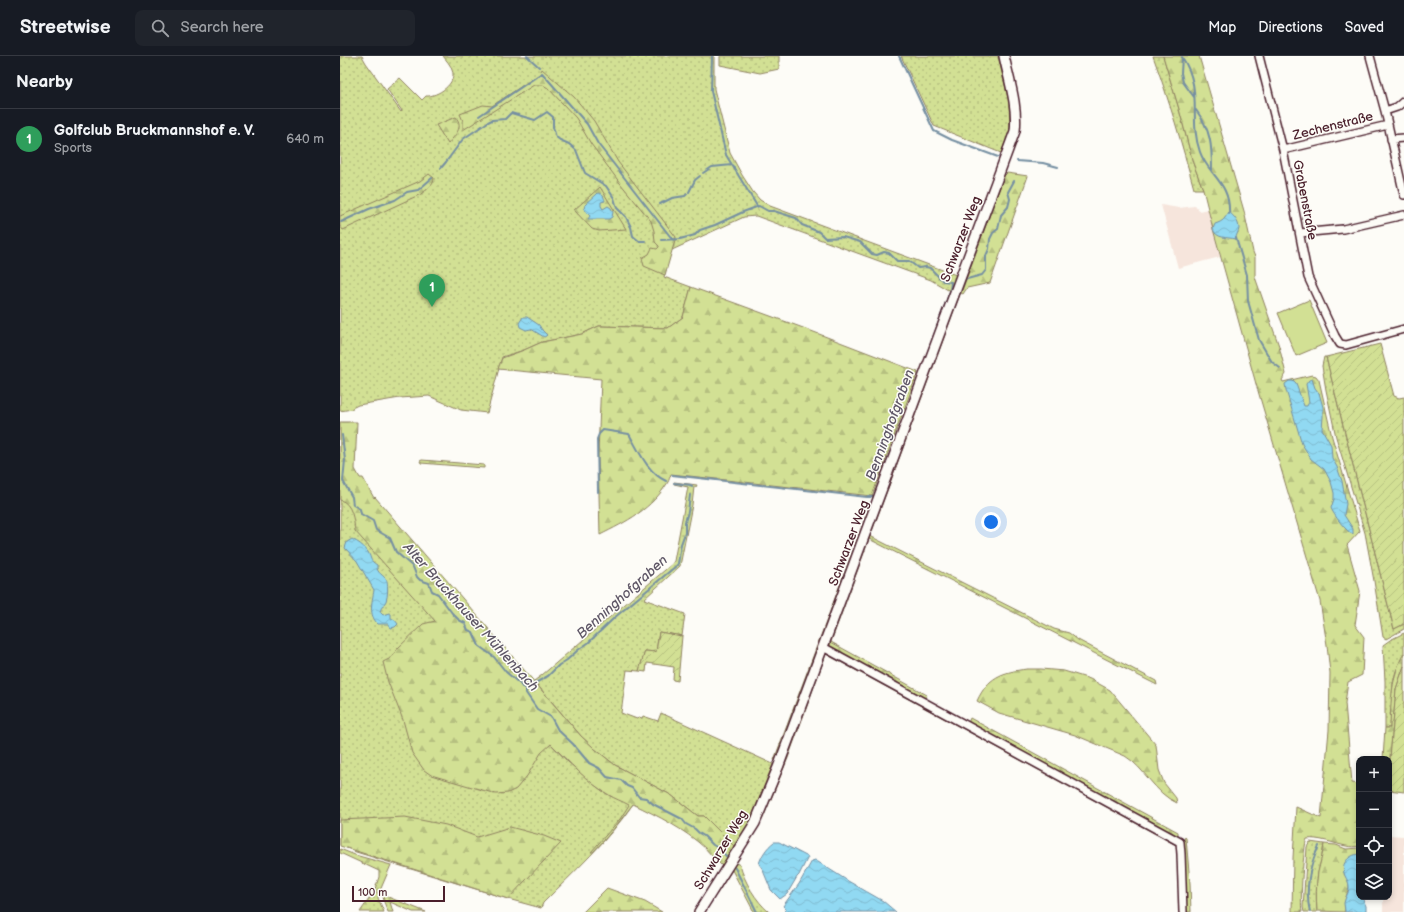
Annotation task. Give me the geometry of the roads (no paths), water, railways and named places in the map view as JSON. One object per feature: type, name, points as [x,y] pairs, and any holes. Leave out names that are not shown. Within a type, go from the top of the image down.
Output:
[{"type":"street","name":"Schwarzer Weg","points":[[699,912],[755,823],[779,765],[1016,132],[1017,120],[1004,56]]},
{"type":"street","name":"Grabenstraße","points":[[1259,56],[1283,150],[1308,277],[1340,344],[1346,345],[1404,329]]},
{"type":"street","points":[[1370,56],[1388,125],[1404,196]]},
{"type":"street","name":"Zechenstraße","points":[[1384,111],[1397,107],[1404,101]]},
{"type":"street","name":"Zechenstraße","points":[[1283,150],[1388,125]]},
{"type":"street","points":[[1391,139],[1404,138]]},
{"type":"street","points":[[1300,233],[1344,229],[1404,215]]},
{"type":"street","points":[[824,647],[1180,842],[1183,912]]},
{"type":"water","points":[[598,193],[604,197],[605,200],[601,202],[603,209],[608,206],[613,212],[612,217],[609,219],[588,219],[590,216],[584,209],[585,205]]},
{"type":"water","points":[[1229,212],[1238,224],[1239,229],[1236,239],[1219,236],[1213,229],[1215,224],[1222,221]]},
{"type":"water","points":[[523,317],[527,317],[539,325],[547,335],[544,337],[531,329],[526,330],[520,327],[519,323]]},
{"type":"water","points":[[1312,379],[1315,388],[1319,393],[1323,407],[1322,429],[1331,445],[1332,458],[1342,481],[1346,504],[1344,515],[1353,529],[1353,534],[1344,527],[1332,511],[1331,508],[1334,493],[1331,482],[1324,469],[1311,459],[1302,444],[1286,390],[1285,384],[1289,381],[1293,381],[1296,384],[1304,406],[1307,406],[1309,402],[1306,384]]},
{"type":"water","points":[[352,539],[361,544],[366,550],[372,561],[377,565],[379,572],[387,581],[387,599],[380,612],[383,615],[389,613],[391,614],[391,618],[398,624],[395,627],[391,628],[388,624],[378,624],[373,617],[372,599],[374,590],[357,561],[345,548],[347,542]]},
{"type":"water","points":[[774,842],[779,842],[808,857],[787,894],[780,899],[771,890],[759,864],[769,846]]},
{"type":"water","points":[[1355,855],[1356,900],[1363,900],[1366,906],[1366,912],[1345,912],[1344,903],[1349,888],[1343,869],[1347,860]]},
{"type":"water","points":[[815,860],[883,901],[896,912],[785,912],[786,909],[783,906],[799,884],[812,861]]},
{"type":"waterway","points":[[527,56],[539,67]]},
{"type":"waterway","points":[[712,56],[711,91],[726,155],[757,206]]},
{"type":"waterway","points":[[899,56],[934,131],[952,140],[998,157]]},
{"type":"waterway","points":[[1182,57],[1189,69],[1192,81],[1194,93],[1195,127],[1200,152],[1208,167],[1223,187],[1229,203],[1229,214]]},
{"type":"waterway","points":[[1182,57],[1181,73],[1183,82],[1194,97]]},
{"type":"waterway","points":[[479,116],[542,73],[587,124],[598,144],[673,240]]},
{"type":"waterway","points":[[1196,110],[1205,124],[1210,138],[1212,170]]},
{"type":"waterway","points":[[441,168],[463,139],[488,122],[492,120],[505,119],[511,113],[535,120],[547,112],[553,117],[553,127],[556,137],[569,144],[576,150],[585,173],[606,186],[614,198],[617,208],[626,217],[631,227],[633,236],[639,241],[645,241]]},
{"type":"waterway","points":[[1017,161],[1043,163],[1058,167]]},
{"type":"waterway","points":[[703,173],[712,167],[732,165]]},
{"type":"waterway","points":[[689,192],[695,180],[700,176]]},
{"type":"waterway","points":[[341,222],[369,209],[395,200],[407,192],[418,190],[432,178]]},
{"type":"waterway","points":[[967,279],[982,275],[986,270],[986,256],[989,249],[990,239],[993,233],[998,229],[1001,215],[1008,207],[1010,199],[1008,192],[1014,181]]},
{"type":"waterway","points":[[660,204],[672,198],[685,196],[687,194]]},
{"type":"waterway","points":[[661,240],[680,239],[695,235],[700,230],[759,206],[768,211],[774,211],[796,218],[802,225],[819,232],[825,238],[843,237],[860,242],[872,254],[877,255],[884,252],[889,253],[897,261],[909,261],[918,268],[930,268],[943,281],[951,282],[950,291],[926,357]]},
{"type":"waterway","points":[[1236,238],[1247,275],[1248,301],[1259,340],[1272,362],[1280,368]]},
{"type":"waterway","name":"Benninghofgraben","points":[[672,475],[874,497],[923,366]]},
{"type":"waterway","name":"Benninghofgraben","points":[[598,492],[597,439],[603,430],[629,434],[649,467],[659,477],[666,481]]},
{"type":"waterway","name":"Alter Bruckhauser Mühlenbach","points":[[342,435],[345,460],[343,481],[352,497],[353,505],[360,509],[361,514],[373,521],[376,530],[390,538],[396,552],[413,567],[417,577],[420,580],[429,583],[432,591],[438,594],[452,613],[459,620],[465,623],[468,630],[473,632],[479,646],[494,657],[506,672],[522,687],[526,688],[526,693],[537,709],[551,717],[558,730],[573,744],[589,763],[599,768],[607,777],[621,780],[627,786],[632,788],[639,797],[646,798],[653,804],[682,819],[686,824],[695,829],[713,845],[720,849],[726,856]]},
{"type":"waterway","name":"Benninghofgraben","points":[[674,483],[692,486]]},
{"type":"waterway","name":"Benninghofgraben","points":[[526,688],[548,676],[678,564],[681,544],[685,533],[685,522],[690,495]]},
{"type":"waterway","points":[[1310,912],[1308,896],[1310,870],[1319,846]]},
{"type":"waterway","name":"Alter Bruckhauser Mühlenbach","points":[[735,868],[757,912]]},
{"type":"place","name":"Golfclub Bruckmannshof e. V.","points":[[432,307]]}]
